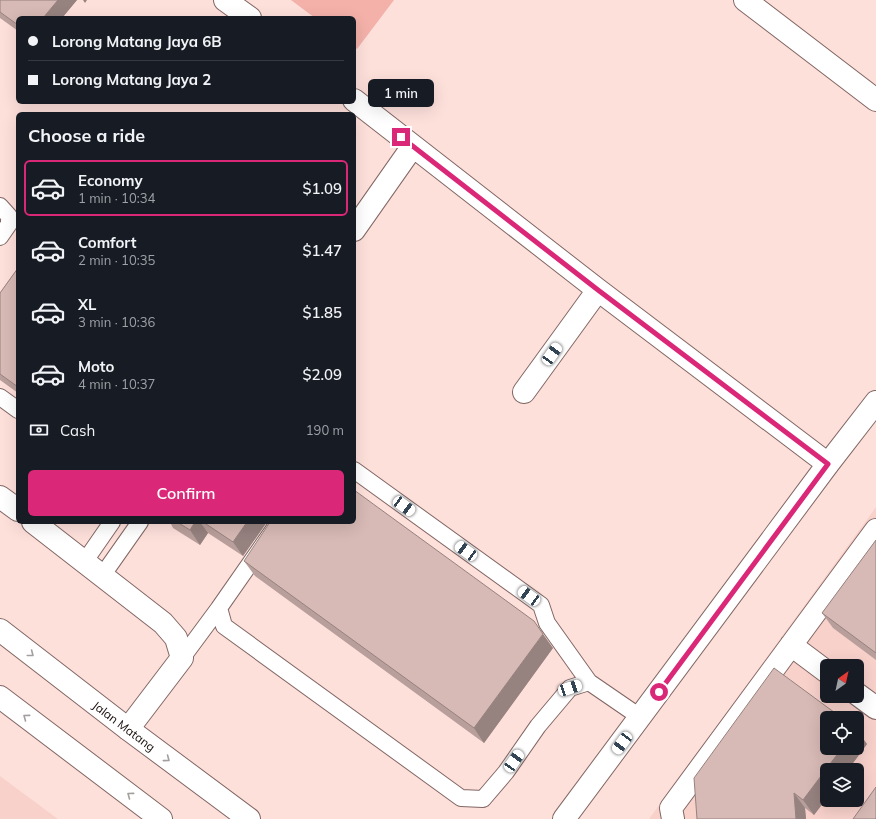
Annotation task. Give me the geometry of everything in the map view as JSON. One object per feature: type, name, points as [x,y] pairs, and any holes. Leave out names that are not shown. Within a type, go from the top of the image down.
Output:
[{"type":"street","points":[[225,0],[247,16]]},
{"type":"street","points":[[745,0],[876,100]]},
{"type":"street","points":[[356,102],[598,290],[828,464]]},
{"type":"street","points":[[356,227],[413,146]]},
{"type":"street","points":[[524,392],[598,290]]},
{"type":"street","points":[[564,819],[828,464],[876,402]]},
{"type":"street","points":[[0,497],[16,509]]},
{"type":"street","points":[[36,524],[163,623],[176,638],[182,658],[128,729]]},
{"type":"street","points":[[673,819],[671,808],[876,530]]},
{"type":"street","name":"Jalan Matang","points":[[0,630],[128,729],[249,819]]},
{"type":"street","points":[[791,645],[820,667]]},
{"type":"street","points":[[0,697],[161,819]]},
{"type":"street","points":[[864,699],[876,708]]},
{"type":"lane","points":[[0,206],[10,216],[9,224],[0,237]]},
{"type":"lane","points":[[0,397],[16,409]]},
{"type":"lane","points":[[356,471],[541,605],[546,623],[589,682],[640,718]]},
{"type":"lane","points":[[85,561],[111,524]]},
{"type":"lane","points":[[102,576],[139,524]]},
{"type":"lane","points":[[182,658],[278,524]]},
{"type":"lane","points":[[219,608],[224,626],[461,798],[483,799],[506,772],[538,726],[570,688],[589,682]]},
{"type":"shaded area","points":[[291,0],[394,0],[357,49],[356,16],[312,16]]},
{"type":"shaded area","points":[[876,507],[876,819],[649,819]]},
{"type":"shaded area","points":[[0,776],[58,819],[0,819]]},
{"type":"building","points":[[0,0],[58,0],[45,16],[16,16],[16,24],[0,12]]},
{"type":"building","points":[[16,271],[16,386],[0,374],[0,293]]},
{"type":"building","points":[[356,491],[534,621],[543,634],[474,728],[244,561],[269,524],[356,524]]},
{"type":"building","points":[[180,524],[194,524],[190,530]]},
{"type":"building","points":[[206,524],[246,524],[233,542]]},
{"type":"building","points":[[876,540],[876,653],[822,613]]},
{"type":"building","points":[[774,668],[832,711],[820,711],[820,755],[837,755],[831,763],[820,763],[820,777],[803,800],[794,793],[796,819],[697,819],[694,778]]},
{"type":"building","points":[[876,787],[876,819],[853,819],[862,807],[864,807],[864,804]]},
{"type":"route","points":[[401,137],[598,290],[828,464],[659,692]]}]
